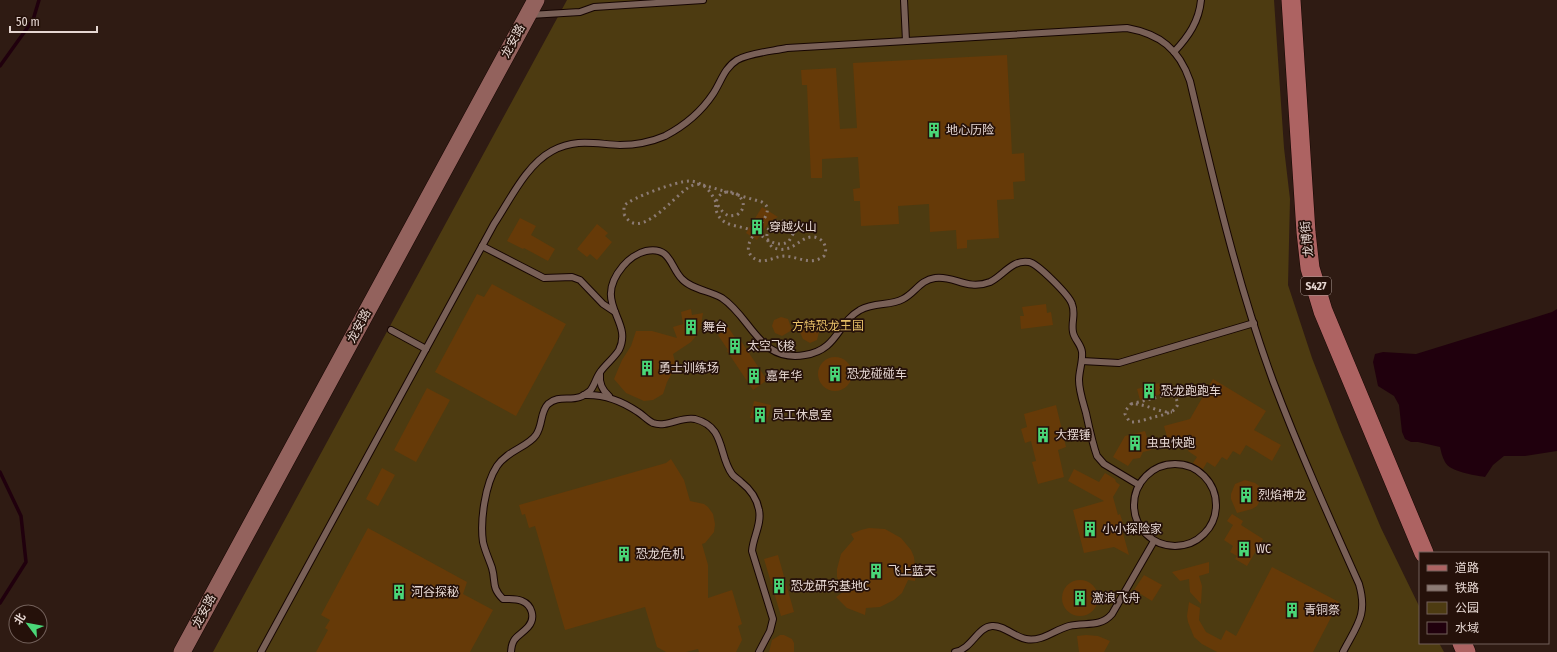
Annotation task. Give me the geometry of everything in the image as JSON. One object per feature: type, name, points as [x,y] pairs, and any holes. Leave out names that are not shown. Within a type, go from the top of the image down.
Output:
[{"type":"main road","name":"龙安路","points":[[182,652],[536,0]]},
{"type":"main road","name":"龙博街","points":[[1291,0],[1306,232],[1310,268],[1323,311],[1424,552]]},
{"type":"lane","points":[[593,0],[594,7]]},
{"type":"lane","points":[[527,15],[580,12],[594,7],[622,2],[703,0]]},
{"type":"lane","points":[[904,0],[906,41]]},
{"type":"lane","points":[[1174,52],[1190,34],[1198,15],[1202,0]]},
{"type":"lane","points":[[261,652],[494,224],[526,175],[543,157],[552,151],[572,143],[593,142],[631,144],[641,143],[664,136],[686,123],[705,105],[714,93],[724,74],[738,60],[788,48],[1127,28],[1152,34],[1174,52],[1185,67],[1190,81],[1220,205],[1254,322],[1273,380],[1300,448],[1359,584],[1363,597],[1364,605],[1359,622],[1343,652]]},
{"type":"lane","points":[[482,246],[544,278],[572,277],[580,280],[615,313]]},
{"type":"lane","points":[[511,652],[515,637],[528,627],[531,622],[532,611],[523,601],[503,598],[497,594],[494,587],[493,575],[483,537],[485,494],[493,474],[503,459],[517,448],[533,439],[537,434],[541,426],[544,409],[548,404],[560,398],[573,399],[584,395],[590,390],[602,370],[614,357],[621,343],[621,327],[611,303],[611,294],[615,276],[626,262],[641,252],[660,252],[671,259],[681,279],[687,284],[714,294],[731,305],[755,336],[769,347],[788,355],[804,356],[812,354],[826,346],[837,336],[849,319],[861,309],[879,303],[896,302],[902,300],[925,281],[933,278],[948,278],[969,285],[990,282],[1016,264],[1028,262],[1038,267],[1068,297],[1074,311],[1073,331],[1082,351],[1080,387],[1097,456],[1104,464],[1139,485]]},
{"type":"lane","points":[[1082,362],[1119,363],[1254,322]]},
{"type":"lane","points":[[391,330],[426,349]]},
{"type":"lane","points":[[602,370],[600,376],[601,387],[605,393],[612,398]]},
{"type":"lane","points":[[584,395],[606,396],[612,398],[630,406],[652,422],[659,424],[684,419],[694,419],[708,426],[720,439],[728,468],[733,476],[747,487],[753,495],[759,510],[759,527],[752,551],[773,619],[770,632],[759,652]]},
{"type":"lane","points":[[1179,464],[1187,466],[1202,474],[1208,481],[1215,496],[1215,514],[1208,529],[1195,541],[1179,546],[1166,546],[1154,541],[1142,530],[1134,514],[1134,497],[1139,485],[1147,475],[1166,465],[1179,464]]},
{"type":"lane","points":[[955,652],[966,648],[983,630],[993,626],[999,627],[1024,639],[1031,640],[1046,636],[1068,626],[1084,623],[1097,624],[1108,619],[1154,541]]},
{"type":"green space","name":"方特恐龙王国","points":[[567,0],[1274,0],[1284,148],[1290,199],[1288,285],[1312,358],[1340,430],[1381,528],[1419,606],[1419,644],[1440,644],[1444,652],[213,652]]},
{"type":"water","points":[[1557,309],[1557,451],[1525,456],[1504,456],[1493,465],[1485,477],[1457,471],[1452,468],[1445,462],[1440,447],[1411,442],[1405,439],[1402,432],[1399,405],[1394,396],[1378,386],[1373,362],[1375,354],[1383,352],[1416,354],[1552,312]]},
{"type":"building","name":"地心历险","points":[[1007,55],[1012,154],[1024,153],[1025,181],[1013,182],[1014,199],[997,200],[999,238],[967,240],[967,248],[957,249],[956,230],[930,232],[929,204],[898,206],[899,224],[861,226],[860,201],[854,201],[853,189],[860,188],[858,157],[822,159],[822,178],[811,178],[807,85],[802,85],[801,70],[836,68],[840,129],[857,128],[853,63]]},
{"type":"building","name":"穿越火山","points":[[762,207],[778,217],[769,222],[757,240],[746,233]]},
{"type":"building","points":[[520,218],[536,226],[531,235],[555,249],[548,261],[507,241]]},
{"type":"building","points":[[597,224],[608,233],[605,236],[612,242],[597,260],[590,254],[587,257],[577,249]]},
{"type":"building","points":[[492,284],[566,324],[516,416],[435,372],[477,294],[484,297]]},
{"type":"building","points":[[1046,304],[1047,313],[1051,312],[1053,325],[1021,329],[1020,316],[1024,316],[1022,307]]},
{"type":"building","name":"勇士训练场","points":[[691,309],[692,315],[703,313],[701,326],[697,335],[691,342],[673,354],[676,366],[667,382],[663,394],[653,400],[644,401],[626,393],[614,379],[622,360],[631,346],[636,331],[652,331],[677,338],[673,327],[683,324],[681,312]]},
{"type":"building","points":[[781,317],[788,319],[792,330],[782,336],[775,333],[772,326],[774,320]]},
{"type":"building","points":[[811,324],[818,328],[819,332],[817,340],[810,343],[803,339],[799,330]]},
{"type":"building","name":"太空飞梭","points":[[728,327],[738,342],[741,341],[767,380],[753,390],[718,335]]},
{"type":"building","name":"恐龙碰碰车","points":[[835,357],[847,362],[852,374],[847,386],[835,391],[823,386],[818,374],[823,362]]},
{"type":"building","points":[[1213,379],[1266,411],[1254,430],[1281,445],[1272,461],[1246,445],[1240,455],[1233,451],[1227,460],[1222,457],[1215,467],[1207,462],[1203,469],[1193,463],[1197,457],[1188,451],[1196,437],[1169,445],[1164,426],[1190,419]]},
{"type":"building","name":"恐龙跑跑车","points":[[1159,383],[1162,394],[1140,400],[1137,389]]},
{"type":"building","points":[[427,388],[450,400],[416,462],[394,450]]},
{"type":"building","name":"员工休息室","points":[[754,401],[771,405],[767,422],[750,418]]},
{"type":"building","name":"大摆锤","points":[[1056,405],[1066,447],[1058,450],[1064,477],[1038,484],[1032,462],[1036,461],[1031,441],[1025,443],[1021,429],[1027,427],[1024,414]]},
{"type":"building","name":"虫虫快跑","points":[[1145,431],[1151,450],[1143,452],[1140,458],[1133,459],[1128,466],[1113,457],[1125,436]]},
{"type":"building","name":"恐龙危机","points":[[671,459],[684,480],[690,501],[704,504],[713,514],[715,524],[714,532],[705,543],[702,544],[708,565],[708,598],[732,590],[742,624],[738,626],[742,640],[736,652],[699,652],[698,649],[686,652],[666,652],[657,647],[645,607],[565,630],[535,526],[529,528],[525,514],[522,515],[519,505],[666,463]]},
{"type":"building","points":[[382,468],[395,475],[378,506],[366,499]]},
{"type":"building","points":[[1074,469],[1099,482],[1105,473],[1115,479],[1120,485],[1113,497],[1118,515],[1120,514],[1123,523],[1121,526],[1129,555],[1114,547],[1084,553],[1073,510],[1104,501],[1068,481]]},
{"type":"building","name":"烈焰神龙","points":[[1245,480],[1259,486],[1262,497],[1257,506],[1237,513],[1231,499],[1231,494],[1235,484]]},
{"type":"building","name":"WC","points":[[1232,514],[1243,521],[1241,525],[1263,539],[1247,566],[1235,559],[1237,556],[1230,552],[1233,546],[1224,540],[1233,525],[1227,521]]},
{"type":"building","name":"河谷探秘","points":[[368,528],[467,582],[463,594],[493,610],[470,652],[316,652],[328,630],[325,628],[330,620],[321,615]]},
{"type":"building","name":"飞上蓝天","points":[[869,528],[885,529],[901,538],[911,550],[914,557],[916,573],[915,581],[908,580],[902,593],[894,600],[880,607],[866,608],[865,615],[847,608],[836,597],[843,592],[837,577],[837,569],[841,554],[854,539],[851,534]]},
{"type":"building","name":"恐龙研究基地C","points":[[778,555],[794,612],[781,616],[764,559]]},
{"type":"building","points":[[1209,562],[1209,573],[1199,576],[1202,586],[1201,604],[1190,592],[1189,579],[1180,581],[1172,572]]},
{"type":"building","name":"青铜祭","points":[[1272,567],[1339,602],[1313,652],[1217,652],[1202,644],[1194,637],[1187,616],[1189,602],[1200,608],[1199,620],[1206,632],[1221,640],[1226,630],[1236,636]]},
{"type":"building","points":[[1144,575],[1162,585],[1152,601],[1134,590]]},
{"type":"building","name":"激浪飞舟","points":[[1080,580],[1093,585],[1098,598],[1093,611],[1080,616],[1067,611],[1062,598],[1067,585]]},
{"type":"building","points":[[780,635],[784,635],[792,639],[794,643],[794,652],[769,652],[772,640]]},
{"type":"building","points":[[1077,636],[1098,636],[1110,641],[1104,652],[1079,652]]},
{"type":"waterway","points":[[0,66],[33,20],[39,0]]},
{"type":"waterway","points":[[0,472],[21,516],[26,562],[0,603]]},
{"type":"railway","points":[[624,214],[624,206],[635,199],[655,190],[683,182],[693,181],[701,184],[702,185],[708,189],[711,193],[716,202],[718,206],[721,210],[729,216],[737,215],[742,209],[743,202],[740,197],[739,196],[738,195],[735,193],[728,192],[722,194],[718,198],[716,204],[716,210],[724,222],[751,230],[753,231],[757,233],[766,239],[771,241],[775,243],[780,244],[789,241],[793,234],[790,226],[783,221],[774,222],[771,225],[767,237],[768,241],[769,244],[772,247],[777,249],[789,248],[804,239],[815,237],[824,243],[826,249],[824,256],[810,261],[785,256],[764,261],[755,259],[749,252],[749,246],[751,239],[755,232],[765,218],[767,206],[762,202],[703,185],[702,185],[696,185],[691,186],[648,220],[639,223],[631,222],[624,214]]},
{"type":"railway","points":[[1131,404],[1166,395],[1174,396],[1177,401],[1176,408],[1172,411],[1168,413],[1141,421],[1132,422],[1129,421],[1125,414],[1126,410],[1131,404],[1142,405],[1162,411],[1167,412],[1172,412]]},
{"type":"place","name":"地心历险","points":[[934,130]]},
{"type":"place","name":"穿越火山","points":[[757,227]]},
{"type":"place","name":"舞台","points":[[691,327]]},
{"type":"place","name":"太空飞梭","points":[[735,346]]},
{"type":"place","name":"勇士训练场","points":[[647,368]]},
{"type":"place","name":"恐龙碰碰车","points":[[835,374]]},
{"type":"place","name":"嘉年华","points":[[754,376]]},
{"type":"place","name":"恐龙跑跑车","points":[[1149,391]]},
{"type":"place","name":"员工休息室","points":[[760,415]]},
{"type":"place","name":"大摆锤","points":[[1043,435]]},
{"type":"place","name":"虫虫快跑","points":[[1135,443]]},
{"type":"place","name":"烈焰神龙","points":[[1246,495]]},
{"type":"place","name":"小小探险家","points":[[1090,529]]},
{"type":"place","name":"WC","points":[[1244,549]]},
{"type":"place","name":"恐龙危机","points":[[624,554]]},
{"type":"place","name":"飞上蓝天","points":[[876,571]]},
{"type":"place","name":"恐龙研究基地C","points":[[779,586]]},
{"type":"place","name":"河谷探秘","points":[[399,592]]},
{"type":"place","name":"激浪飞舟","points":[[1080,598]]},
{"type":"place","name":"青铜祭","points":[[1292,610]]}]
